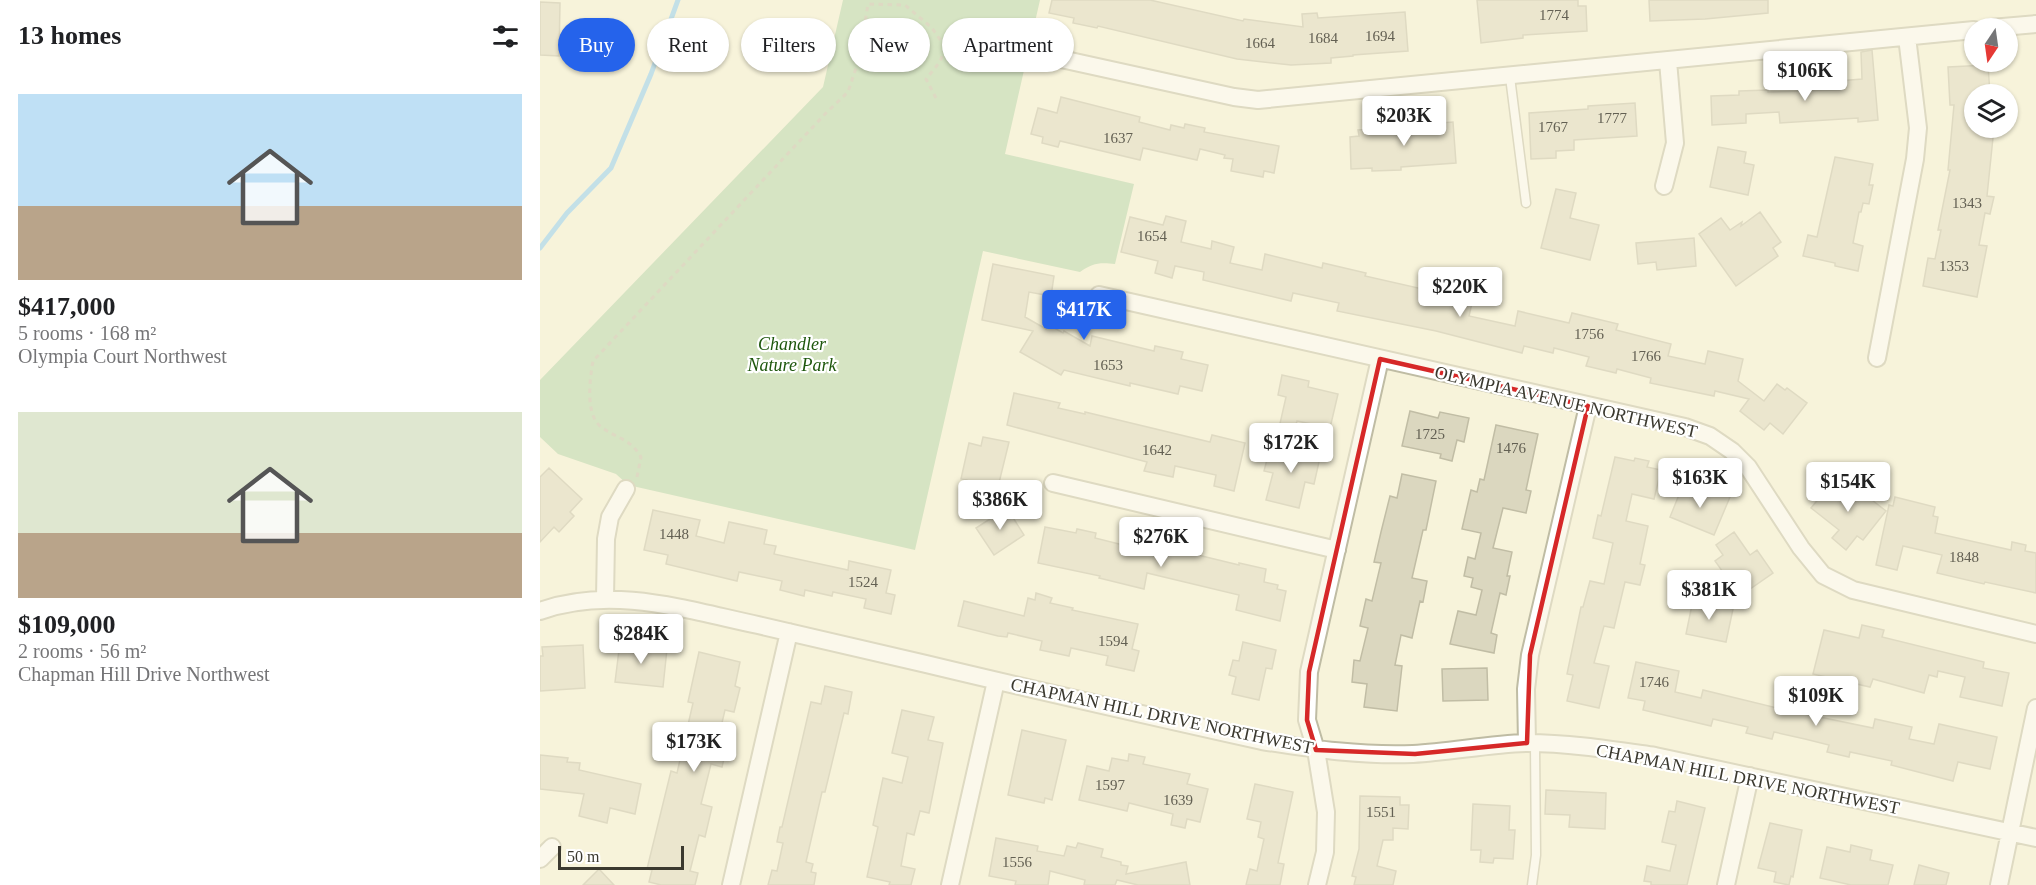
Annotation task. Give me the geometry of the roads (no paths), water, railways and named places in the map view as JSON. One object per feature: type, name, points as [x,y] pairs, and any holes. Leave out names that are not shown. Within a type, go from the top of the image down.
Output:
[{"type":"street","points":[[2018,26],[2036,24]]},
{"type":"street","points":[[1074,62],[1234,97],[1258,100],[1964,31]]},
{"type":"street","points":[[1877,358],[1915,159],[1918,128],[1907,37]]},
{"type":"street","points":[[1664,186],[1676,143],[1668,61]]},
{"type":"street","name":"OLYMPIA AVENUE NORTHWEST","points":[[1099,295],[1684,427],[1710,436],[1732,451],[1748,467],[1801,548],[1823,575],[1853,590],[2036,634]]},
{"type":"street","points":[[1317,885],[1327,830],[1316,750],[1307,720],[1309,672],[1380,359]]},
{"type":"street","points":[[1531,744],[1526,689],[1530,655],[1588,406]]},
{"type":"street","points":[[1053,483],[1337,550]]},
{"type":"street","points":[[605,599],[606,539],[610,517],[626,489]]},
{"type":"street","name":"CHAPMAN HILL DRIVE NORTHWEST","points":[[540,611],[572,603],[605,599],[639,601],[789,632],[1262,741],[1316,750],[1371,755],[1415,754],[1531,744],[1594,747],[1655,756],[2036,838]]},
{"type":"street","points":[[731,885],[789,632]]},
{"type":"street","points":[[950,885],[996,681]]},
{"type":"street","points":[[1999,885],[2036,708]]},
{"type":"street","points":[[1726,885],[1750,776]]},
{"type":"lane","points":[[1509,77],[1526,203]]},
{"type":"lane","points":[[1531,744],[1536,855],[1532,885]]},
{"type":"waterway","points":[[540,248],[567,213],[611,168],[651,74],[678,0]]},
{"type":"park label","name":"Chandler Nature Park","points":[[792,354]]}]
